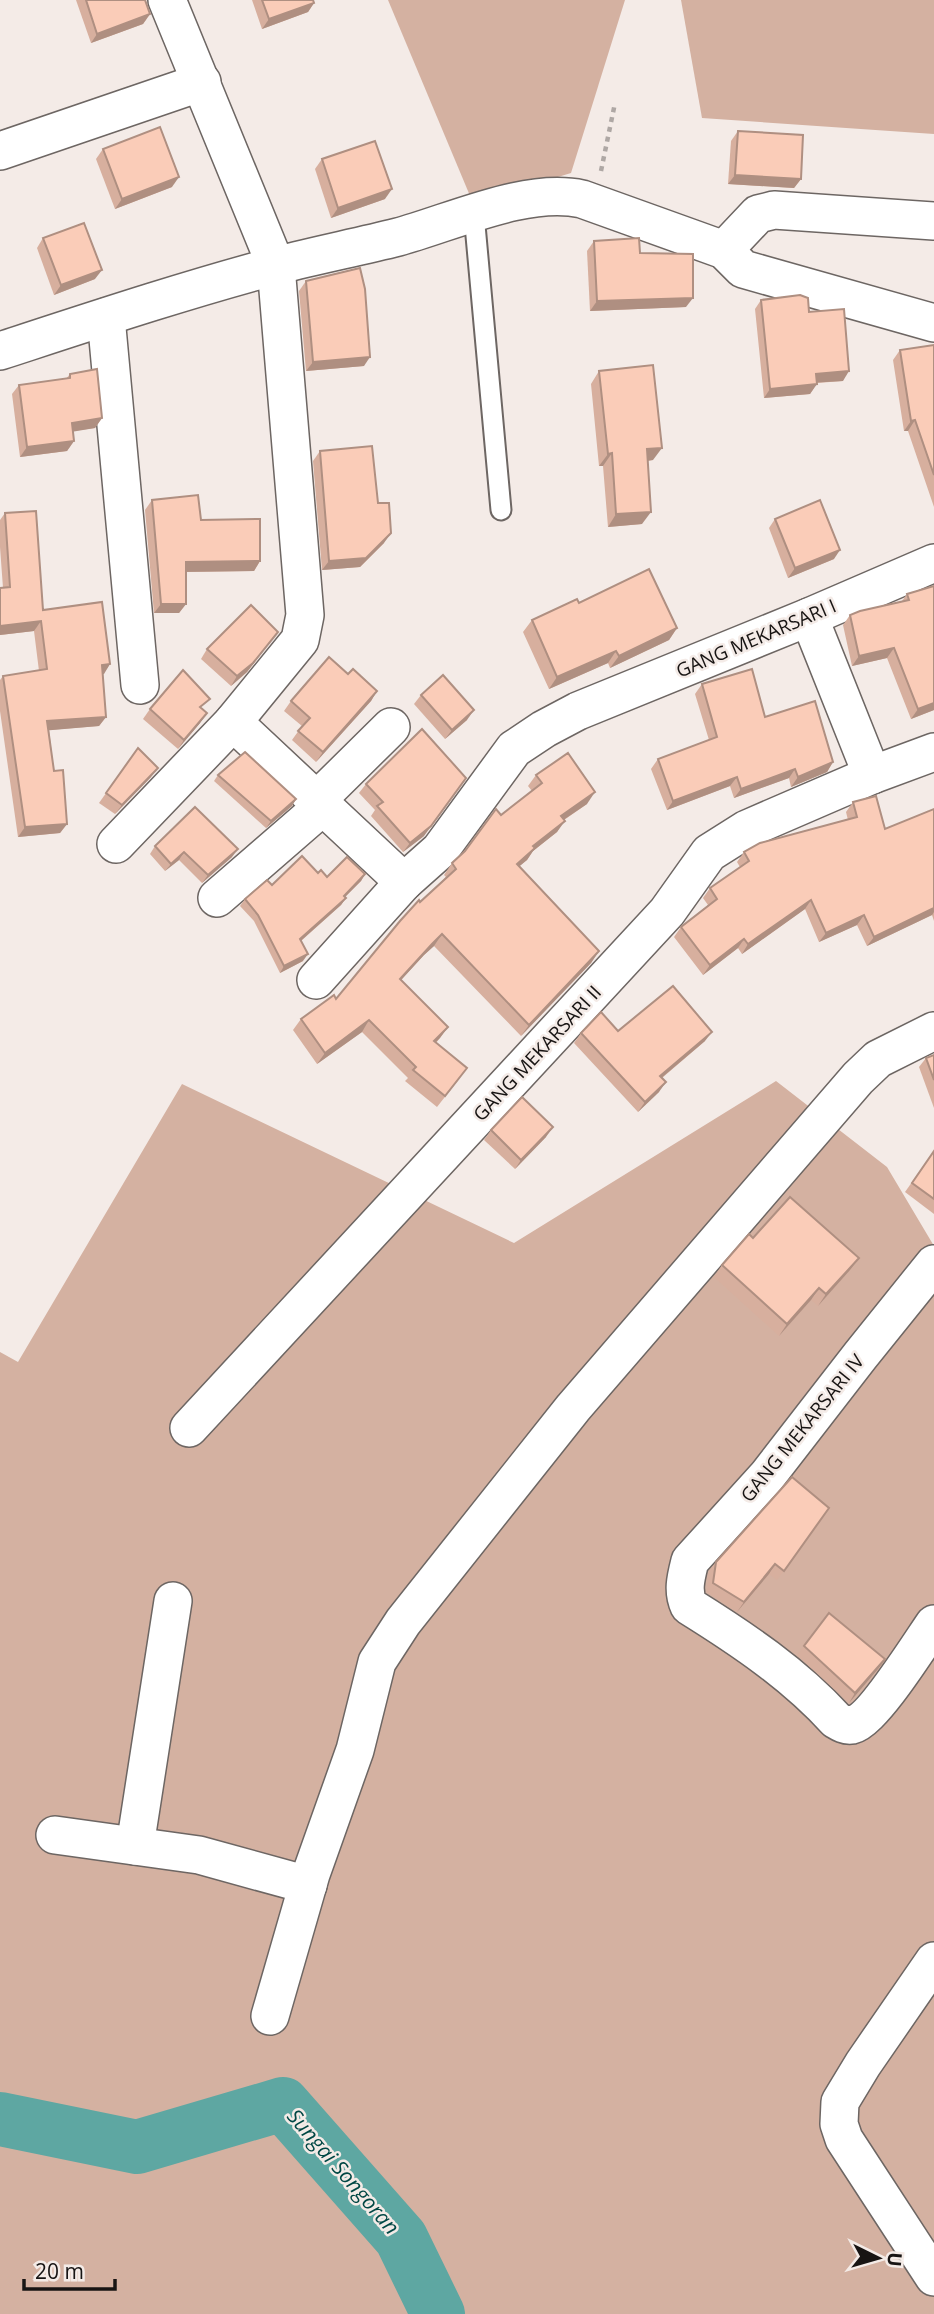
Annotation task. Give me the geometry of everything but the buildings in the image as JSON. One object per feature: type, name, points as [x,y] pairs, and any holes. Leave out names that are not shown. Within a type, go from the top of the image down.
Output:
[{"type":"street","points":[[116,844],[233,722],[300,640],[305,615],[276,266],[167,0]]},
{"type":"street","points":[[0,151],[202,82]]},
{"type":"street","points":[[0,351],[276,266],[398,237],[521,199],[545,195],[564,195],[595,203],[724,250],[743,269],[934,323]]},
{"type":"street","points":[[724,250],[758,214],[774,210],[934,221]]},
{"type":"street","points":[[106,317],[140,685]]},
{"type":"street","name":"GANG MEKARSARI I","points":[[316,980],[404,882],[440,850],[514,749],[578,711],[934,563]]},
{"type":"street","points":[[809,617],[872,775]]},
{"type":"street","points":[[233,722],[404,882]]},
{"type":"street","points":[[217,898],[319,804],[391,727]]},
{"type":"street","name":"GANG MEKARSARI II","points":[[189,1428],[667,912],[709,853],[747,829],[872,775],[934,752]]},
{"type":"street","points":[[270,2016],[308,1885],[355,1750],[377,1662],[403,1622],[573,1408],[858,1078],[878,1059],[934,1031]]},
{"type":"street","name":"GANG MEKARSARI IV","points":[[934,1264],[767,1476],[691,1561],[685,1579],[685,1597],[689,1606],[742,1639],[845,1725],[852,1725],[871,1713],[934,1624]]},
{"type":"street","points":[[135,1846],[173,1601]]},
{"type":"street","points":[[55,1835],[199,1855],[308,1885]]},
{"type":"street","points":[[934,1961],[863,2064],[840,2102],[838,2112],[844,2139],[934,2275]]},
{"type":"lane","points":[[474,214],[501,510]]},
{"type":"path","points":[[595,203],[615,103]]},
{"type":"shaded area","points":[[388,0],[625,0],[571,173],[473,203]]},
{"type":"shaded area","points":[[681,0],[934,0],[934,134],[702,118]]},
{"type":"shaded area","points":[[776,1081],[887,1167],[934,1246],[934,2314],[0,2314],[0,1352],[18,1362],[182,1084],[514,1243]]},
{"type":"waterway","name":"Sungai Songoran","points":[[0,2119],[137,2147],[283,2104],[401,2238],[438,2314]]}]
